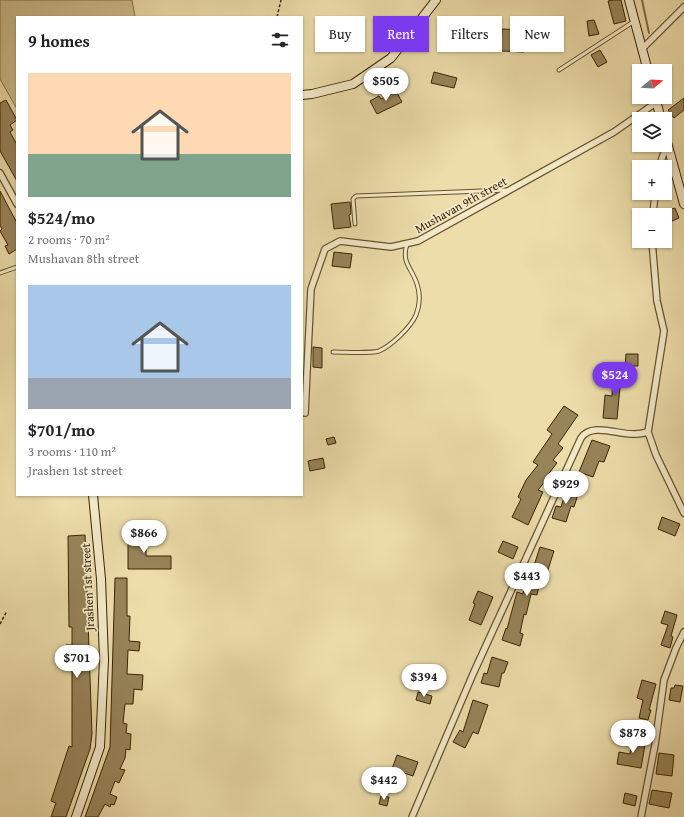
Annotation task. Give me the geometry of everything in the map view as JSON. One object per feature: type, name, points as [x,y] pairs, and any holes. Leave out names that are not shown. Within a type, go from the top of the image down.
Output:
[{"type":"street","points":[[303,95],[353,84],[391,58],[436,0]]},
{"type":"street","points":[[629,0],[646,64]]},
{"type":"street","points":[[642,49],[684,7]]},
{"type":"street","name":"Mushavan 9th street","points":[[305,413],[311,289],[325,249],[340,241],[391,247],[418,242],[614,132],[651,104]]},
{"type":"street","points":[[669,152],[683,199]]},
{"type":"street","points":[[0,173],[16,202]]},
{"type":"street","points":[[653,248],[657,301],[664,331],[648,432],[656,455],[684,513]]},
{"type":"street","points":[[412,817],[473,674],[584,433],[595,430],[635,434],[648,432]]},
{"type":"street","name":"Jrashen 1st street","points":[[76,817],[100,747],[104,646],[101,579],[93,496]]},
{"type":"street","points":[[641,817],[655,745],[664,680],[676,648],[684,632]]},
{"type":"lane","points":[[559,70],[635,21]]},
{"type":"lane","points":[[355,224],[353,199],[356,196],[511,190]]},
{"type":"lane","points":[[333,352],[378,351],[393,343],[416,315],[419,305],[419,293],[417,284],[405,259],[404,252],[407,244]]},
{"type":"lane","points":[[0,273],[16,267]]},
{"type":"path","points":[[277,16],[281,0]]},
{"type":"path","points":[[0,624],[7,611]]},
{"type":"shaded area","points":[[0,0],[132,0],[135,16],[16,16],[16,107],[0,79]]},
{"type":"building","points":[[621,0],[626,21],[614,24],[608,1]]},
{"type":"building","points":[[594,20],[599,34],[589,36],[587,21]]},
{"type":"building","points":[[502,29],[510,29],[510,51],[502,51]]},
{"type":"building","points":[[600,50],[607,62],[598,67],[591,55]]},
{"type":"building","points":[[434,72],[457,78],[454,88],[431,83]]},
{"type":"building","points":[[396,91],[402,102],[377,114],[370,101],[379,96],[381,99]]},
{"type":"building","points":[[684,98],[684,110],[674,118],[672,112],[668,110]]},
{"type":"building","points":[[6,100],[16,118],[16,121],[10,125],[13,130],[10,132],[16,143],[16,179],[0,151],[0,103]]},
{"type":"building","points":[[0,191],[16,221],[16,250],[9,254],[5,246],[8,245],[0,231],[2,229],[0,225]]},
{"type":"building","points":[[350,202],[351,214],[349,215],[351,227],[334,229],[331,204]]},
{"type":"building","points":[[675,208],[679,218],[672,221],[672,209]]},
{"type":"building","points":[[334,252],[352,254],[350,268],[332,266]]},
{"type":"building","points":[[313,347],[322,348],[322,368],[313,367]]},
{"type":"building","points":[[626,354],[638,354],[638,366],[625,366]]},
{"type":"building","points":[[613,372],[627,372],[626,387],[620,387],[617,419],[603,418],[605,395],[612,396]]},
{"type":"building","points":[[564,406],[578,415],[558,444],[563,448],[553,460],[557,463],[546,477],[548,478],[538,490],[543,492],[528,525],[512,517],[521,499],[518,497],[526,480],[538,465],[533,462],[552,434],[547,430]]},
{"type":"building","points":[[334,437],[336,443],[328,445],[326,439]]},
{"type":"building","points":[[592,440],[610,446],[604,462],[599,461],[593,477],[579,472]]},
{"type":"building","points":[[323,458],[325,468],[310,471],[308,461]]},
{"type":"building","points":[[567,488],[579,491],[574,507],[571,506],[566,522],[552,518],[556,506],[561,507]]},
{"type":"building","points":[[662,517],[680,524],[675,536],[658,529]]},
{"type":"building","points":[[128,531],[146,531],[146,556],[171,556],[171,569],[128,569]]},
{"type":"building","points":[[85,535],[92,734],[90,749],[66,817],[51,817],[56,803],[51,801],[69,746],[72,747],[72,655],[66,655],[66,645],[72,645],[72,627],[69,627],[68,536]]},
{"type":"building","points":[[503,541],[518,547],[513,559],[498,552]]},
{"type":"building","points":[[540,547],[554,551],[545,579],[541,577],[537,595],[531,594],[526,615],[524,614],[520,633],[523,634],[520,646],[502,640],[506,628],[507,629],[517,592],[523,594],[526,577],[530,578]]},
{"type":"building","points":[[115,578],[127,578],[127,616],[130,616],[129,641],[140,642],[139,651],[128,650],[127,674],[143,675],[142,690],[134,689],[133,704],[125,704],[123,723],[127,724],[126,733],[131,734],[130,750],[126,749],[125,758],[120,769],[125,770],[119,783],[115,781],[110,794],[117,797],[114,805],[111,804],[110,807],[105,804],[98,817],[85,817],[110,747]]},
{"type":"building","points":[[478,591],[493,597],[481,625],[469,620],[475,604],[473,603]]},
{"type":"building","points":[[665,611],[677,615],[671,636],[673,637],[670,648],[661,645],[668,625],[661,623]]},
{"type":"building","points":[[492,657],[508,662],[504,673],[502,673],[499,687],[481,683],[484,673],[487,674]]},
{"type":"building","points":[[642,680],[656,684],[648,720],[639,718],[643,700],[637,698]]},
{"type":"building","points":[[675,685],[683,686],[680,702],[669,700],[671,688],[674,688]]},
{"type":"building","points":[[418,692],[432,696],[430,704],[416,700]]},
{"type":"building","points":[[473,700],[488,705],[478,734],[473,732],[465,748],[453,742],[460,730],[463,732]]},
{"type":"building","points":[[632,737],[646,739],[641,768],[617,764],[619,752],[630,754]]},
{"type":"building","points":[[659,753],[674,755],[672,776],[656,774]]},
{"type":"building","points":[[397,755],[418,762],[413,776],[392,769]]},
{"type":"building","points":[[652,790],[672,793],[669,808],[649,804]]},
{"type":"building","points":[[625,793],[637,796],[635,806],[623,803]]},
{"type":"building","points":[[381,796],[389,797],[387,806],[379,804]]},
{"type":"waterway","points":[[642,0],[649,33]]}]
